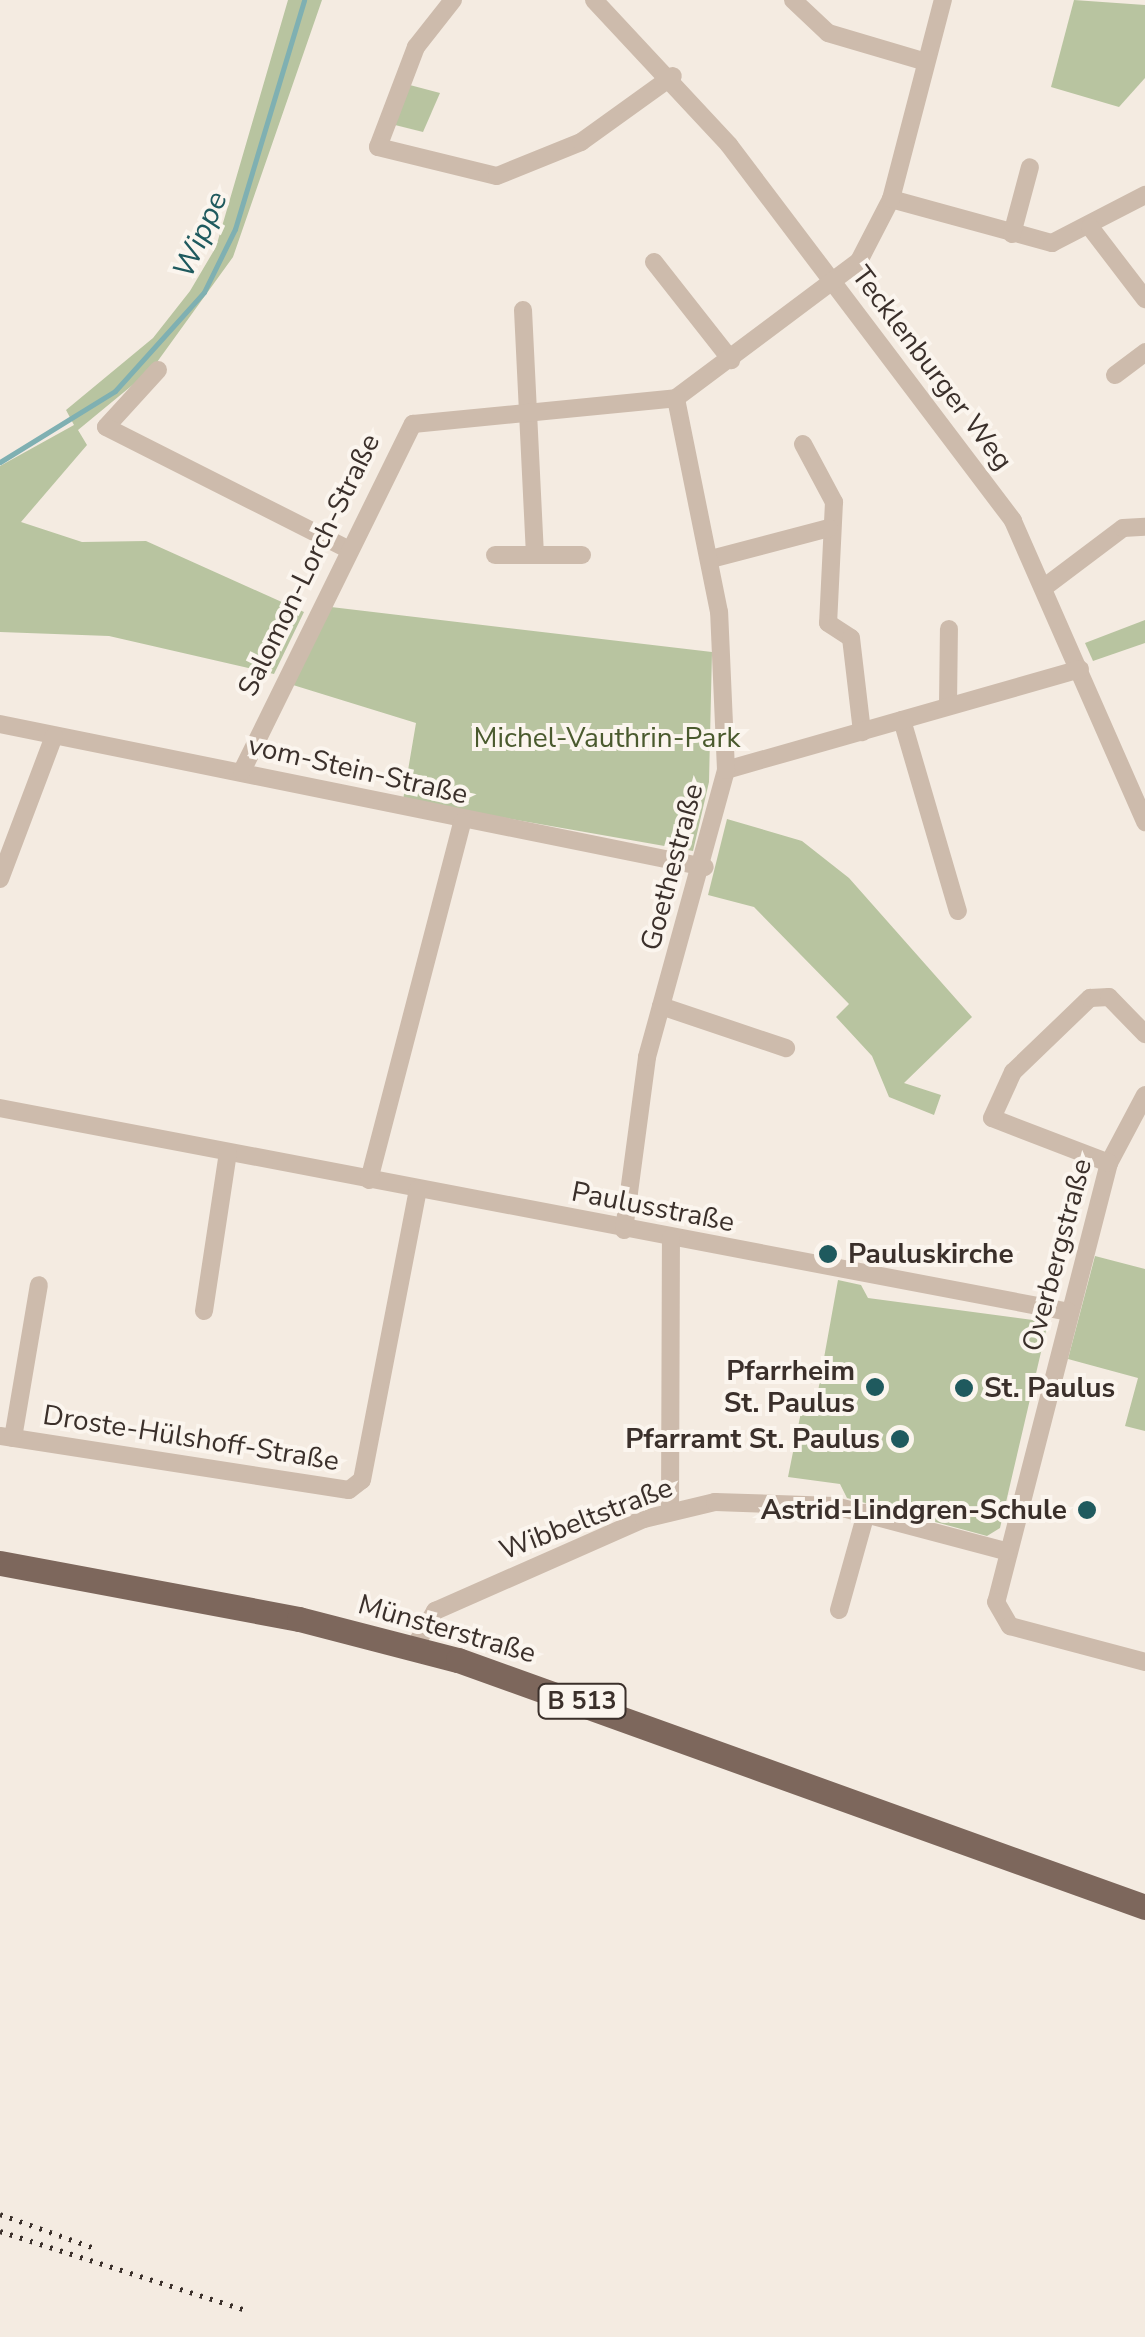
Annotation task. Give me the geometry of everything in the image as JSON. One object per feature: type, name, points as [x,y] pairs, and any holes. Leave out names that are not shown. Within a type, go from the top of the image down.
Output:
[{"type":"main road","name":"Münsterstraße","points":[[0,1563],[414,1648],[648,1723],[1145,1907]]},
{"type":"street","points":[[453,0],[416,47],[378,147],[497,176],[582,142],[673,76]]},
{"type":"street","name":"Tecklenburger Weg","points":[[594,0],[673,76],[1013,521],[1046,586],[1145,822]]},
{"type":"street","points":[[793,0],[828,33],[926,62]]},
{"type":"street","name":"Salomon-Lorch-Straße","points":[[242,771],[347,549],[412,424],[676,398],[834,283],[876,238],[891,199],[942,0]]},
{"type":"street","points":[[1012,234],[1030,167]]},
{"type":"street","points":[[891,199],[1052,242],[1090,227],[1145,195]]},
{"type":"street","points":[[1090,227],[1145,300]]},
{"type":"street","points":[[654,262],[731,360]]},
{"type":"street","points":[[523,310],[535,554]]},
{"type":"street","points":[[1115,375],[1145,352]]},
{"type":"street","points":[[158,370],[106,426],[347,549]]},
{"type":"street","name":"Goethestraße","points":[[624,1230],[661,1006],[705,867],[726,770],[710,559],[676,398]]},
{"type":"street","points":[[803,444],[834,502],[828,623],[851,638],[862,732]]},
{"type":"street","points":[[1046,586],[1124,528],[1145,526]]},
{"type":"street","points":[[710,559],[830,528]]},
{"type":"street","points":[[495,555],[582,554]]},
{"type":"street","points":[[948,706],[949,629]]},
{"type":"street","points":[[726,770],[1080,668]]},
{"type":"street","points":[[902,720],[958,911]]},
{"type":"street","name":"vom-Stein-Straße","points":[[0,724],[242,771],[462,822],[705,867]]},
{"type":"street","points":[[0,880],[54,736]]},
{"type":"street","points":[[370,1180],[462,822]]},
{"type":"street","points":[[1110,1163],[992,1118],[1013,1072],[1090,998],[1109,998],[1145,1034]]},
{"type":"street","points":[[661,1006],[786,1048]]},
{"type":"street","name":"Overbergstraße","points":[[1145,1095],[1110,1163],[1005,1551],[996,1602],[1010,1626],[1145,1662]]},
{"type":"street","name":"Paulusstraße","points":[[0,1108],[1069,1312]]},
{"type":"street","points":[[204,1311],[228,1153]]},
{"type":"street","name":"Droste-Hülshoff-Straße","points":[[40,1285],[6,1437],[349,1490],[362,1480],[418,1190]]},
{"type":"street","points":[[670,1511],[672,1238]]},
{"type":"street","name":"Wibbeltstraße","points":[[414,1648],[434,1611],[670,1511],[756,1498],[866,1513],[1005,1551]]},
{"type":"street","points":[[839,1610],[866,1513]]},
{"type":"green space","points":[[288,0],[322,0],[233,257],[152,369],[78,430],[87,445],[21,522],[82,542],[146,541],[304,612],[274,674],[109,636],[0,632],[0,466],[74,425],[66,410],[153,338],[190,291],[216,247]]},
{"type":"green space","points":[[1074,0],[1145,5],[1145,78],[1119,107],[1051,87]]},
{"type":"green space","points":[[406,84],[440,93],[423,132],[391,124]]},
{"type":"green space","name":"Michel-Vauthrin-Park","points":[[331,607],[712,652],[709,782],[693,851],[403,800],[416,723],[293,685]]},
{"type":"green space","points":[[1145,620],[1145,643],[1093,661],[1085,643]]},
{"type":"green space","points":[[727,819],[802,841],[849,878],[972,1017],[904,1083],[941,1095],[934,1115],[889,1097],[872,1056],[836,1017],[849,1004],[754,907],[708,895]]},
{"type":"green space","points":[[1095,1256],[1145,1269],[1145,1431],[1125,1426],[1138,1378],[1068,1359]]},
{"type":"green space","points":[[838,1280],[861,1285],[868,1298],[1048,1322],[1000,1528],[987,1536],[847,1498],[840,1484],[788,1477],[802,1407],[815,1408]]},
{"type":"waterway","name":"Wippe","points":[[0,462],[115,391],[204,292],[235,229],[304,0]]},
{"type":"railway","points":[[0,2214],[98,2249]]},
{"type":"railway","points":[[0,2231],[246,2310]]},
{"type":"place","name":"Pauluskirche","points":[[828,1254]]},
{"type":"place","name":"Pfarrheim St. Paulus","points":[[875,1387]]},
{"type":"place","name":"St. Paulus","points":[[964,1388]]},
{"type":"place","name":"Pfarramt St. Paulus","points":[[900,1439]]},
{"type":"place","name":"Astrid-Lindgren-Schule","points":[[1087,1510]]}]
